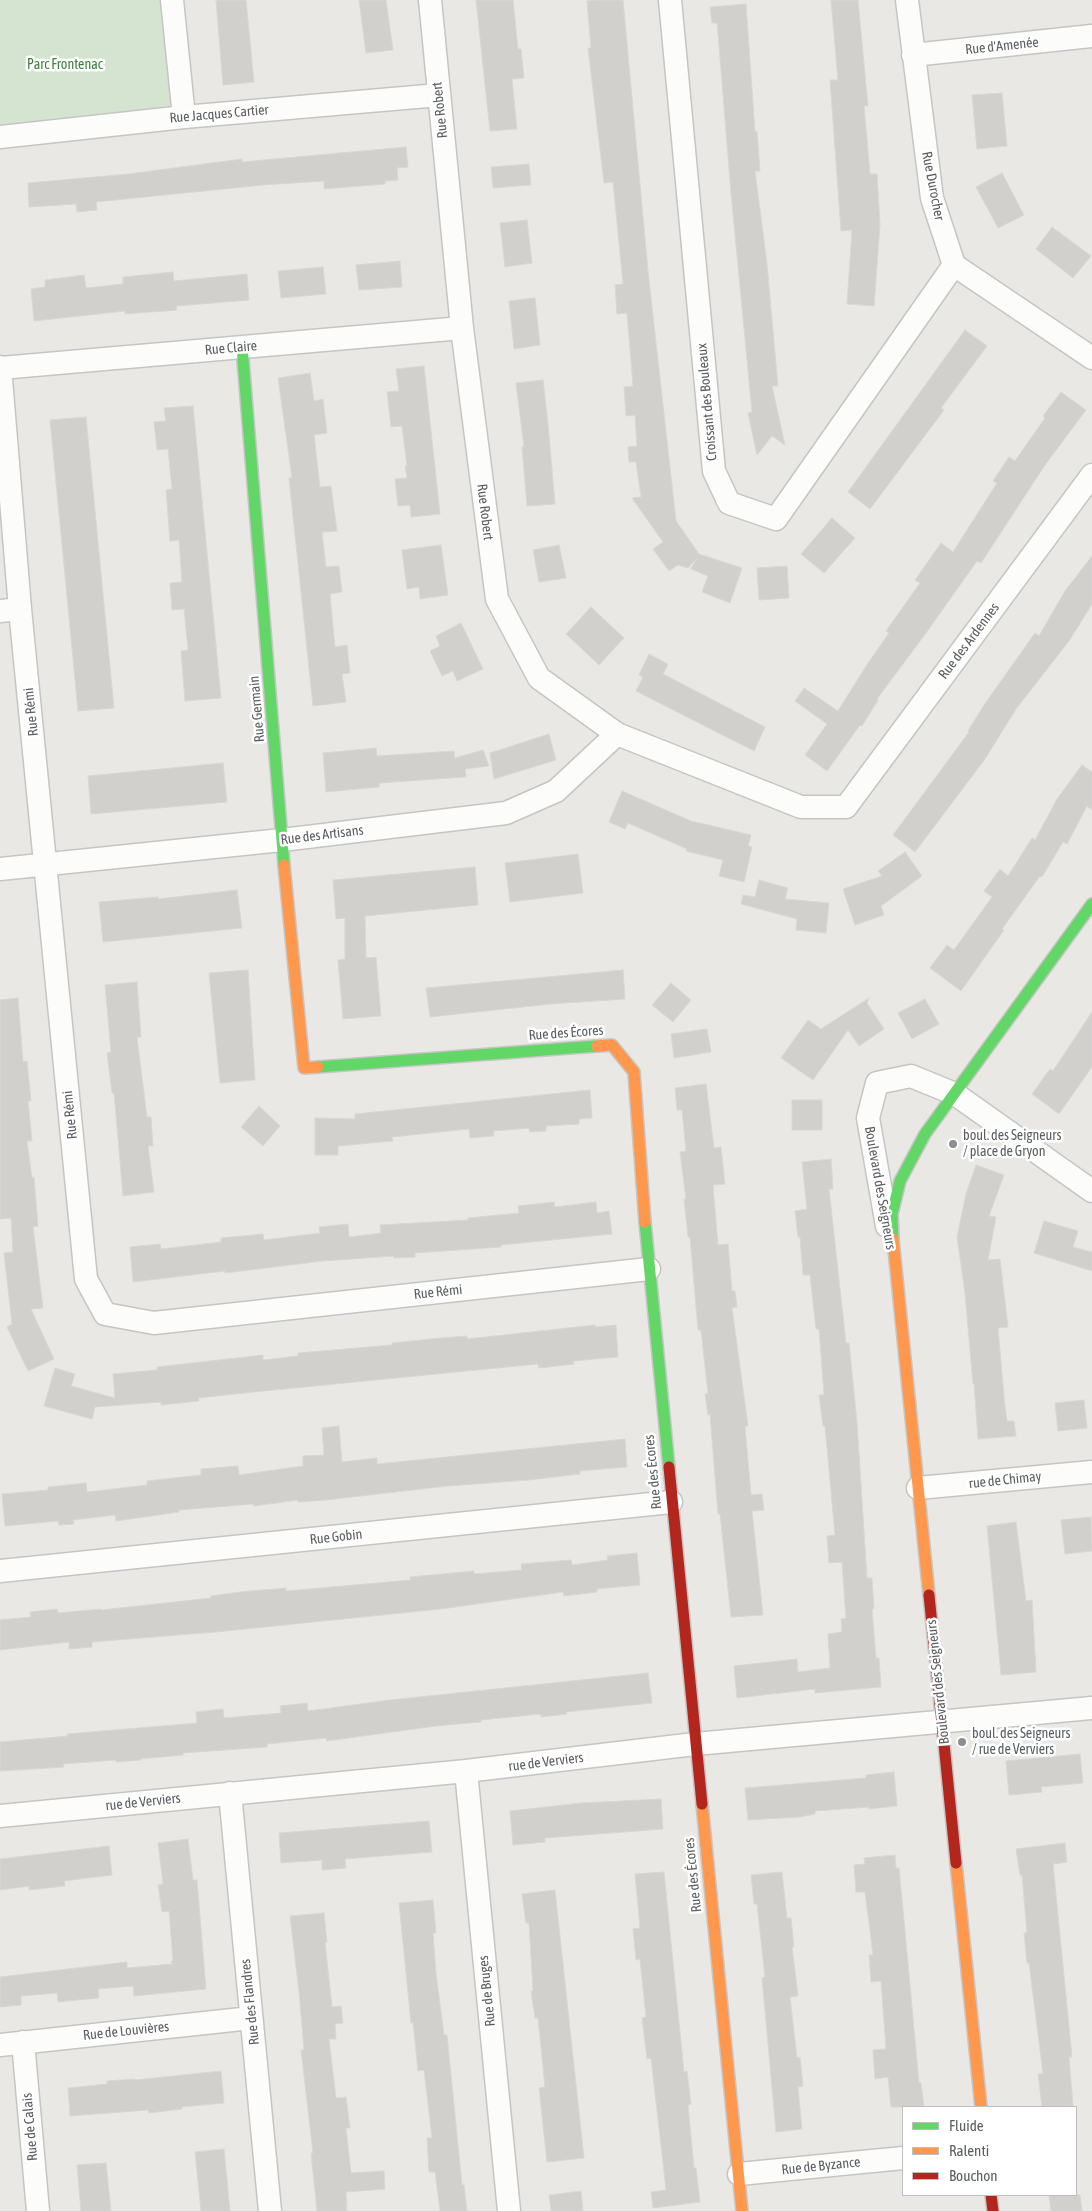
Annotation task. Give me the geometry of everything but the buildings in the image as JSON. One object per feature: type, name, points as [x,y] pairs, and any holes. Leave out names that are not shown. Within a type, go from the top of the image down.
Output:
[{"type":"street","points":[[172,0],[184,117]]},
{"type":"street","name":"Rue Robert","points":[[430,0],[462,328],[497,599],[540,678],[617,734],[801,807],[846,808]]},
{"type":"street","name":"Croissant des Bouleaux","points":[[670,0],[714,471],[729,503],[776,519],[954,265]]},
{"type":"street","name":"Rue Durocher","points":[[907,0],[932,198],[954,265]]},
{"type":"street","name":"Rue d'Amenée","points":[[913,55],[1092,36]]},
{"type":"street","name":"Rue Jacques Cartier","points":[[0,137],[184,117],[439,95]]},
{"type":"street","points":[[954,265],[1092,358]]},
{"type":"street","name":"Rue Claire","points":[[0,368],[462,328]]},
{"type":"street","name":"Rue Germain","points":[[242,347],[282,840],[304,1068]]},
{"type":"street","name":"Rue Rémi","points":[[0,368],[10,610],[46,864],[86,1279],[105,1314],[154,1323],[649,1268]]},
{"type":"street","name":"Rue des Ardennes","points":[[846,808],[1092,475]]},
{"type":"street","name":"Rue des Artisans","points":[[0,869],[282,840],[506,813],[556,791],[617,734]]},
{"type":"street","name":"Boulevard des Seigneurs","points":[[893,1257],[892,1214],[900,1181],[925,1134],[1092,904]]},
{"type":"street","name":"Rue des Écores","points":[[304,1068],[612,1045],[634,1072],[649,1268],[694,1744],[742,2211]]},
{"type":"street","name":"Boulevard des Seigneurs","points":[[955,1094],[912,1076],[877,1083],[868,1118],[893,1257],[981,2106]]},
{"type":"street","points":[[955,1094],[1092,1191]]},
{"type":"street","name":"rue de Chimay","points":[[918,1488],[1092,1472]]},
{"type":"street","name":"Rue Gobin","points":[[0,1571],[672,1502]]},
{"type":"street","name":"rue de Verviers","points":[[0,1816],[466,1771],[694,1744],[1092,1708]]},
{"type":"street","name":"Rue de Bruges","points":[[466,1771],[509,2211]]},
{"type":"street","name":"Rue des Flandres","points":[[230,1793],[270,2211]]},
{"type":"street","name":"Rue de Louvières","points":[[0,2045],[251,2018]]},
{"type":"street","name":"Rue de Calais","points":[[23,2042],[38,2211]]},
{"type":"street","name":"Rue de Byzance","points":[[739,2174],[902,2158]]},
{"type":"street","points":[[991,2196],[992,2211]]},
{"type":"green space","name":"Parc Frontenac","points":[[0,0],[172,0],[184,117],[0,137]]},
{"type":"traffic: fast","points":[[242,347],[284,865]]},
{"type":"traffic: fast","points":[[893,1239],[892,1214],[900,1181],[925,1134],[1092,904]]},
{"type":"traffic: fast","points":[[318,1067],[597,1046]]},
{"type":"traffic: fast","points":[[645,1222],[669,1467]]},
{"type":"traffic: slow","points":[[284,865],[304,1068],[318,1067]]},
{"type":"traffic: slow","points":[[597,1046],[612,1045],[634,1072],[645,1222]]},
{"type":"traffic: slow","points":[[893,1239],[929,1595]]},
{"type":"traffic: slow","points":[[702,1804],[742,2211]]},
{"type":"traffic: slow","points":[[956,1863],[981,2106]]},
{"type":"traffic: jam","points":[[669,1467],[702,1804]]},
{"type":"traffic: jam","points":[[929,1595],[956,1863]]},
{"type":"traffic: jam","points":[[991,2196],[993,2211]]},
{"type":"place","name":"boul. des Seigneurs / place de Gryon","points":[[953,1144]]},
{"type":"place","name":"boul. des Seigneurs / rue de Verviers","points":[[962,1742]]}]
